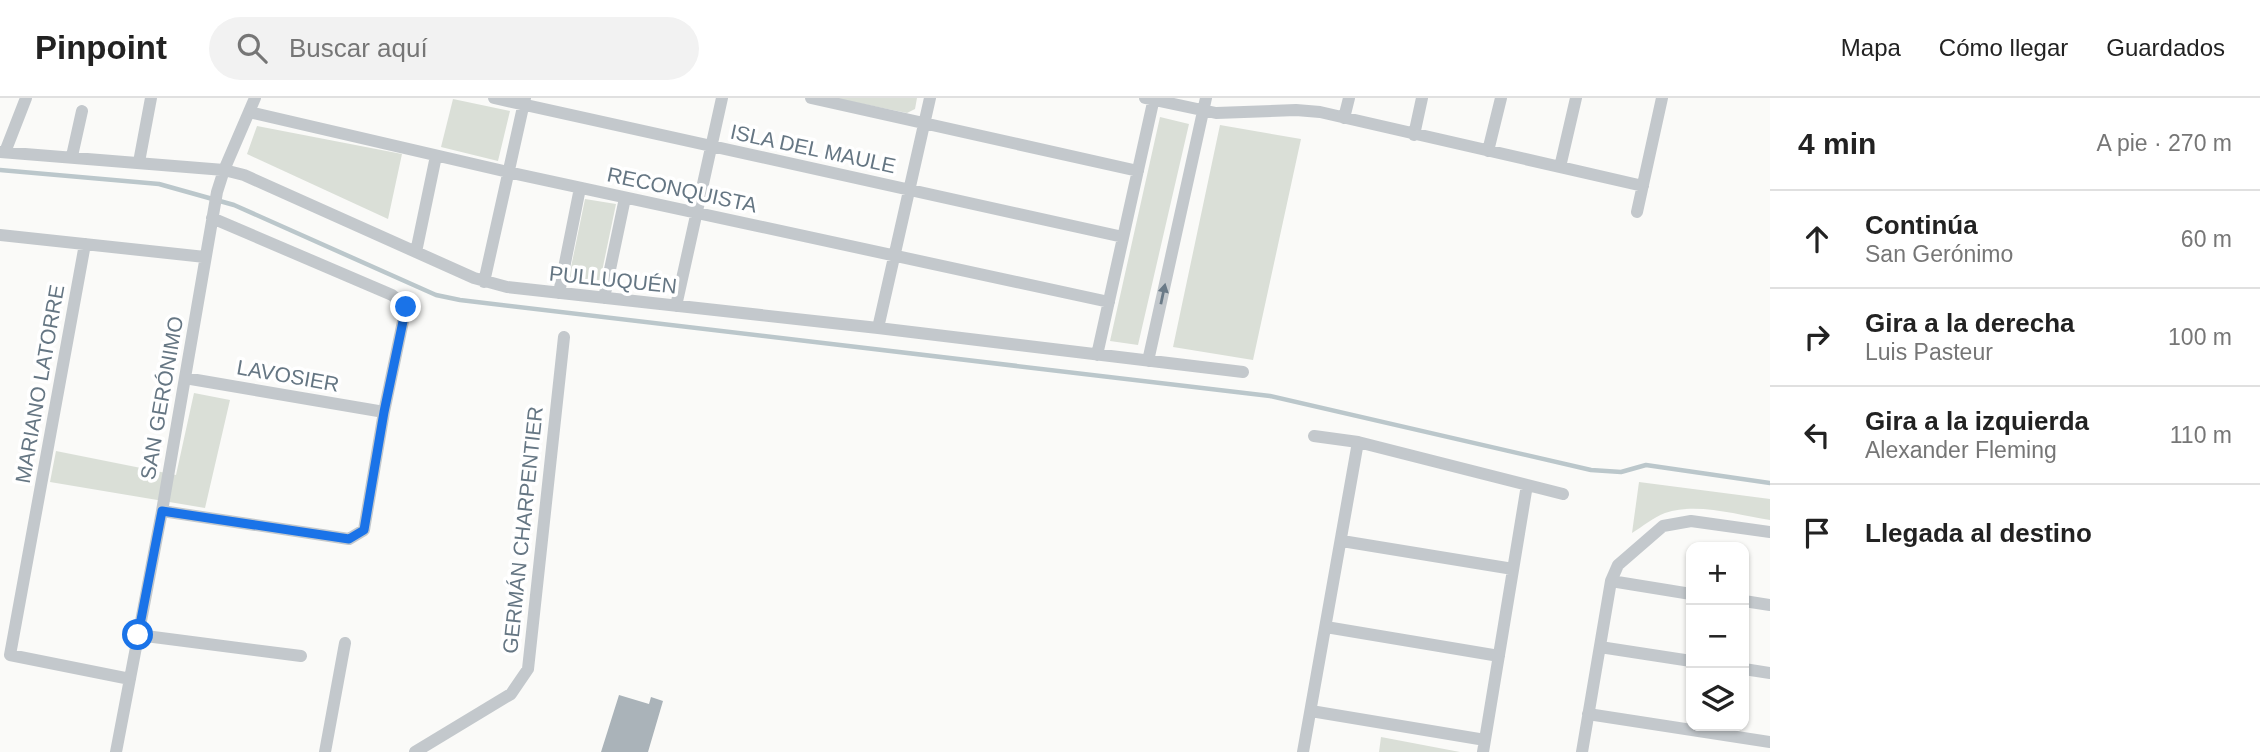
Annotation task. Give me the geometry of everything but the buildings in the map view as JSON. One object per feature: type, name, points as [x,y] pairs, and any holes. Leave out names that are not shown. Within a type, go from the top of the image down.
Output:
[{"type":"street","points":[[2,152],[26,98]]},
{"type":"street","points":[[138,162],[150,98]]},
{"type":"street","name":"SAN GERÓNIMO","points":[[116,752],[162,511],[217,192],[255,98]]},
{"type":"street","name":"ISLA DEL MAULE","points":[[494,98],[524,101],[712,146],[1123,237]]},
{"type":"street","points":[[676,306],[722,98]]},
{"type":"street","points":[[811,98],[1138,171]]},
{"type":"street","points":[[878,328],[930,98]]},
{"type":"street","points":[[1344,118],[1349,98]]},
{"type":"street","points":[[1414,135],[1422,98]]},
{"type":"street","points":[[1489,151],[1501,98]]},
{"type":"street","points":[[1560,167],[1576,98]]},
{"type":"street","points":[[1637,212],[1662,98]]},
{"type":"street","points":[[1097,355],[1138,171],[1151,99],[1205,104],[1216,113],[1280,104],[1643,186]]},
{"type":"street","points":[[485,282],[524,101]]},
{"type":"street","points":[[1148,361],[1205,104]]},
{"type":"street","points":[[72,156],[82,111]]},
{"type":"street","name":"RECONQUISTA","points":[[249,112],[625,198],[1109,302]]},
{"type":"street","name":"PULLUQUÉN","points":[[2,152],[224,170],[244,175],[485,282],[559,293],[1243,372]]},
{"type":"street","points":[[416,252],[436,156]]},
{"type":"street","points":[[559,293],[580,188]]},
{"type":"street","points":[[604,298],[625,198]]},
{"type":"street","points":[[162,511],[349,539],[364,530],[384,412],[406,307],[403,302],[213,214]]},
{"type":"street","points":[[0,235],[205,257]]},
{"type":"street","name":"MARIANO LATORRE","points":[[85,244],[10,655],[130,679]]},
{"type":"street","name":"GERMÁN CHARPENTIER","points":[[415,752],[511,694],[528,669],[564,337]]},
{"type":"street","name":"LAVOSIER","points":[[185,378],[384,412]]},
{"type":"street","points":[[1314,436],[1359,442],[1563,494]]},
{"type":"street","points":[[1303,752],[1359,442]]},
{"type":"street","points":[[1311,711],[1484,746],[1527,485]]},
{"type":"street","points":[[1582,752],[1611,582],[1618,565],[1663,526],[1692,520],[1770,532]]},
{"type":"street","points":[[1342,541],[1513,569]]},
{"type":"street","points":[[1611,582],[1686,593]]},
{"type":"street","points":[[1749,602],[1770,605]]},
{"type":"street","points":[[1326,627],[1499,656]]},
{"type":"street","points":[[138,635],[301,656]]},
{"type":"street","points":[[325,752],[345,643]]},
{"type":"street","points":[[1600,647],[1686,660]]},
{"type":"street","points":[[1749,670],[1770,673]]},
{"type":"street","points":[[1588,714],[1770,742]]},
{"type":"shaded area","points":[[834,98],[917,98],[915,109],[907,113]]},
{"type":"shaded area","points":[[453,99],[510,111],[498,161],[441,147]]},
{"type":"shaded area","points":[[1160,117],[1189,124],[1138,345],[1110,341]]},
{"type":"shaded area","points":[[1220,125],[1301,139],[1253,360],[1173,347]]},
{"type":"shaded area","points":[[257,126],[402,154],[388,219],[247,154]]},
{"type":"shaded area","points":[[585,199],[616,204],[600,281],[569,277]]},
{"type":"shaded area","points":[[194,393],[230,400],[205,508],[50,482],[56,451],[176,475]]},
{"type":"shaded area","points":[[1639,482],[1770,499],[1770,520],[1718,510],[1677,510],[1661,515],[1632,533]]},
{"type":"shaded area","points":[[1381,737],[1460,752],[1379,752]]},
{"type":"waterway","points":[[0,170],[159,184],[234,205],[436,295],[460,300],[1270,396],[1591,470],[1621,472],[1646,465],[1770,483]]},
{"type":"route","points":[[138,635],[162,511],[349,539],[364,530],[384,412],[406,307]]}]
